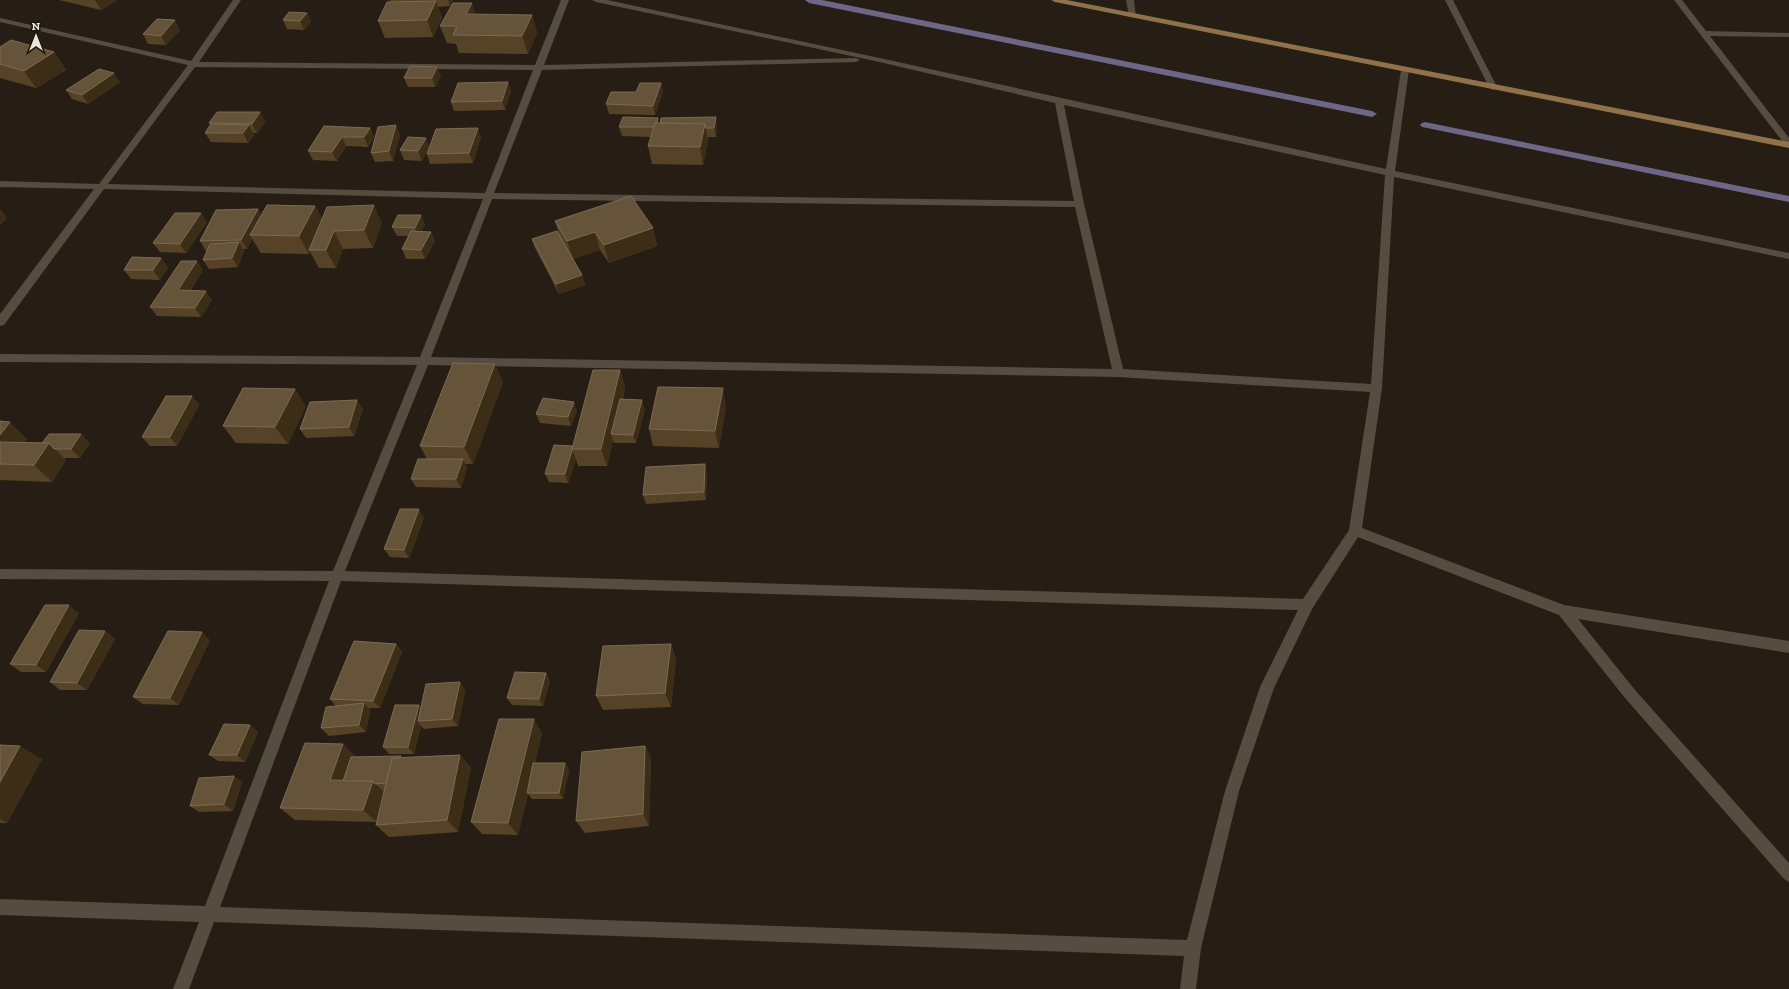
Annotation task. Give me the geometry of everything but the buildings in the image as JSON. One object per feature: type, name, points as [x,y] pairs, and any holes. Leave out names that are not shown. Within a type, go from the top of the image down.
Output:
[{"type":"main road","points":[[1055,0],[1789,145]]},
{"type":"street","points":[[0,322],[192,64],[237,0]]},
{"type":"street","points":[[181,989],[337,576],[424,361],[565,0]]},
{"type":"street","points":[[596,0],[875,59],[1059,101],[1390,173],[1789,256]]},
{"type":"street","points":[[1130,0],[1133,16]]},
{"type":"street","points":[[1449,0],[1493,87]]},
{"type":"street","points":[[1678,0],[1789,145]]},
{"type":"street","points":[[0,20],[192,64],[538,68],[875,59]]},
{"type":"street","points":[[1703,33],[1789,35]]},
{"type":"street","points":[[1188,989],[1193,948],[1232,791],[1267,687],[1307,605],[1332,564],[1355,532],[1376,388],[1390,173],[1405,70]]},
{"type":"street","points":[[1059,101],[1079,204],[1118,373]]},
{"type":"street","points":[[0,184],[488,196],[1079,204]]},
{"type":"street","points":[[0,358],[424,361],[1118,373],[1376,388]]},
{"type":"street","points":[[1355,532],[1564,611],[1789,647]]},
{"type":"street","points":[[0,574],[337,576],[1307,605]]},
{"type":"street","points":[[1564,611],[1630,694],[1789,874]]},
{"type":"street","points":[[0,907],[1193,948]]},
{"type":"waterway","points":[[809,0],[1372,114]]},
{"type":"waterway","points":[[1425,125],[1789,199]]}]
